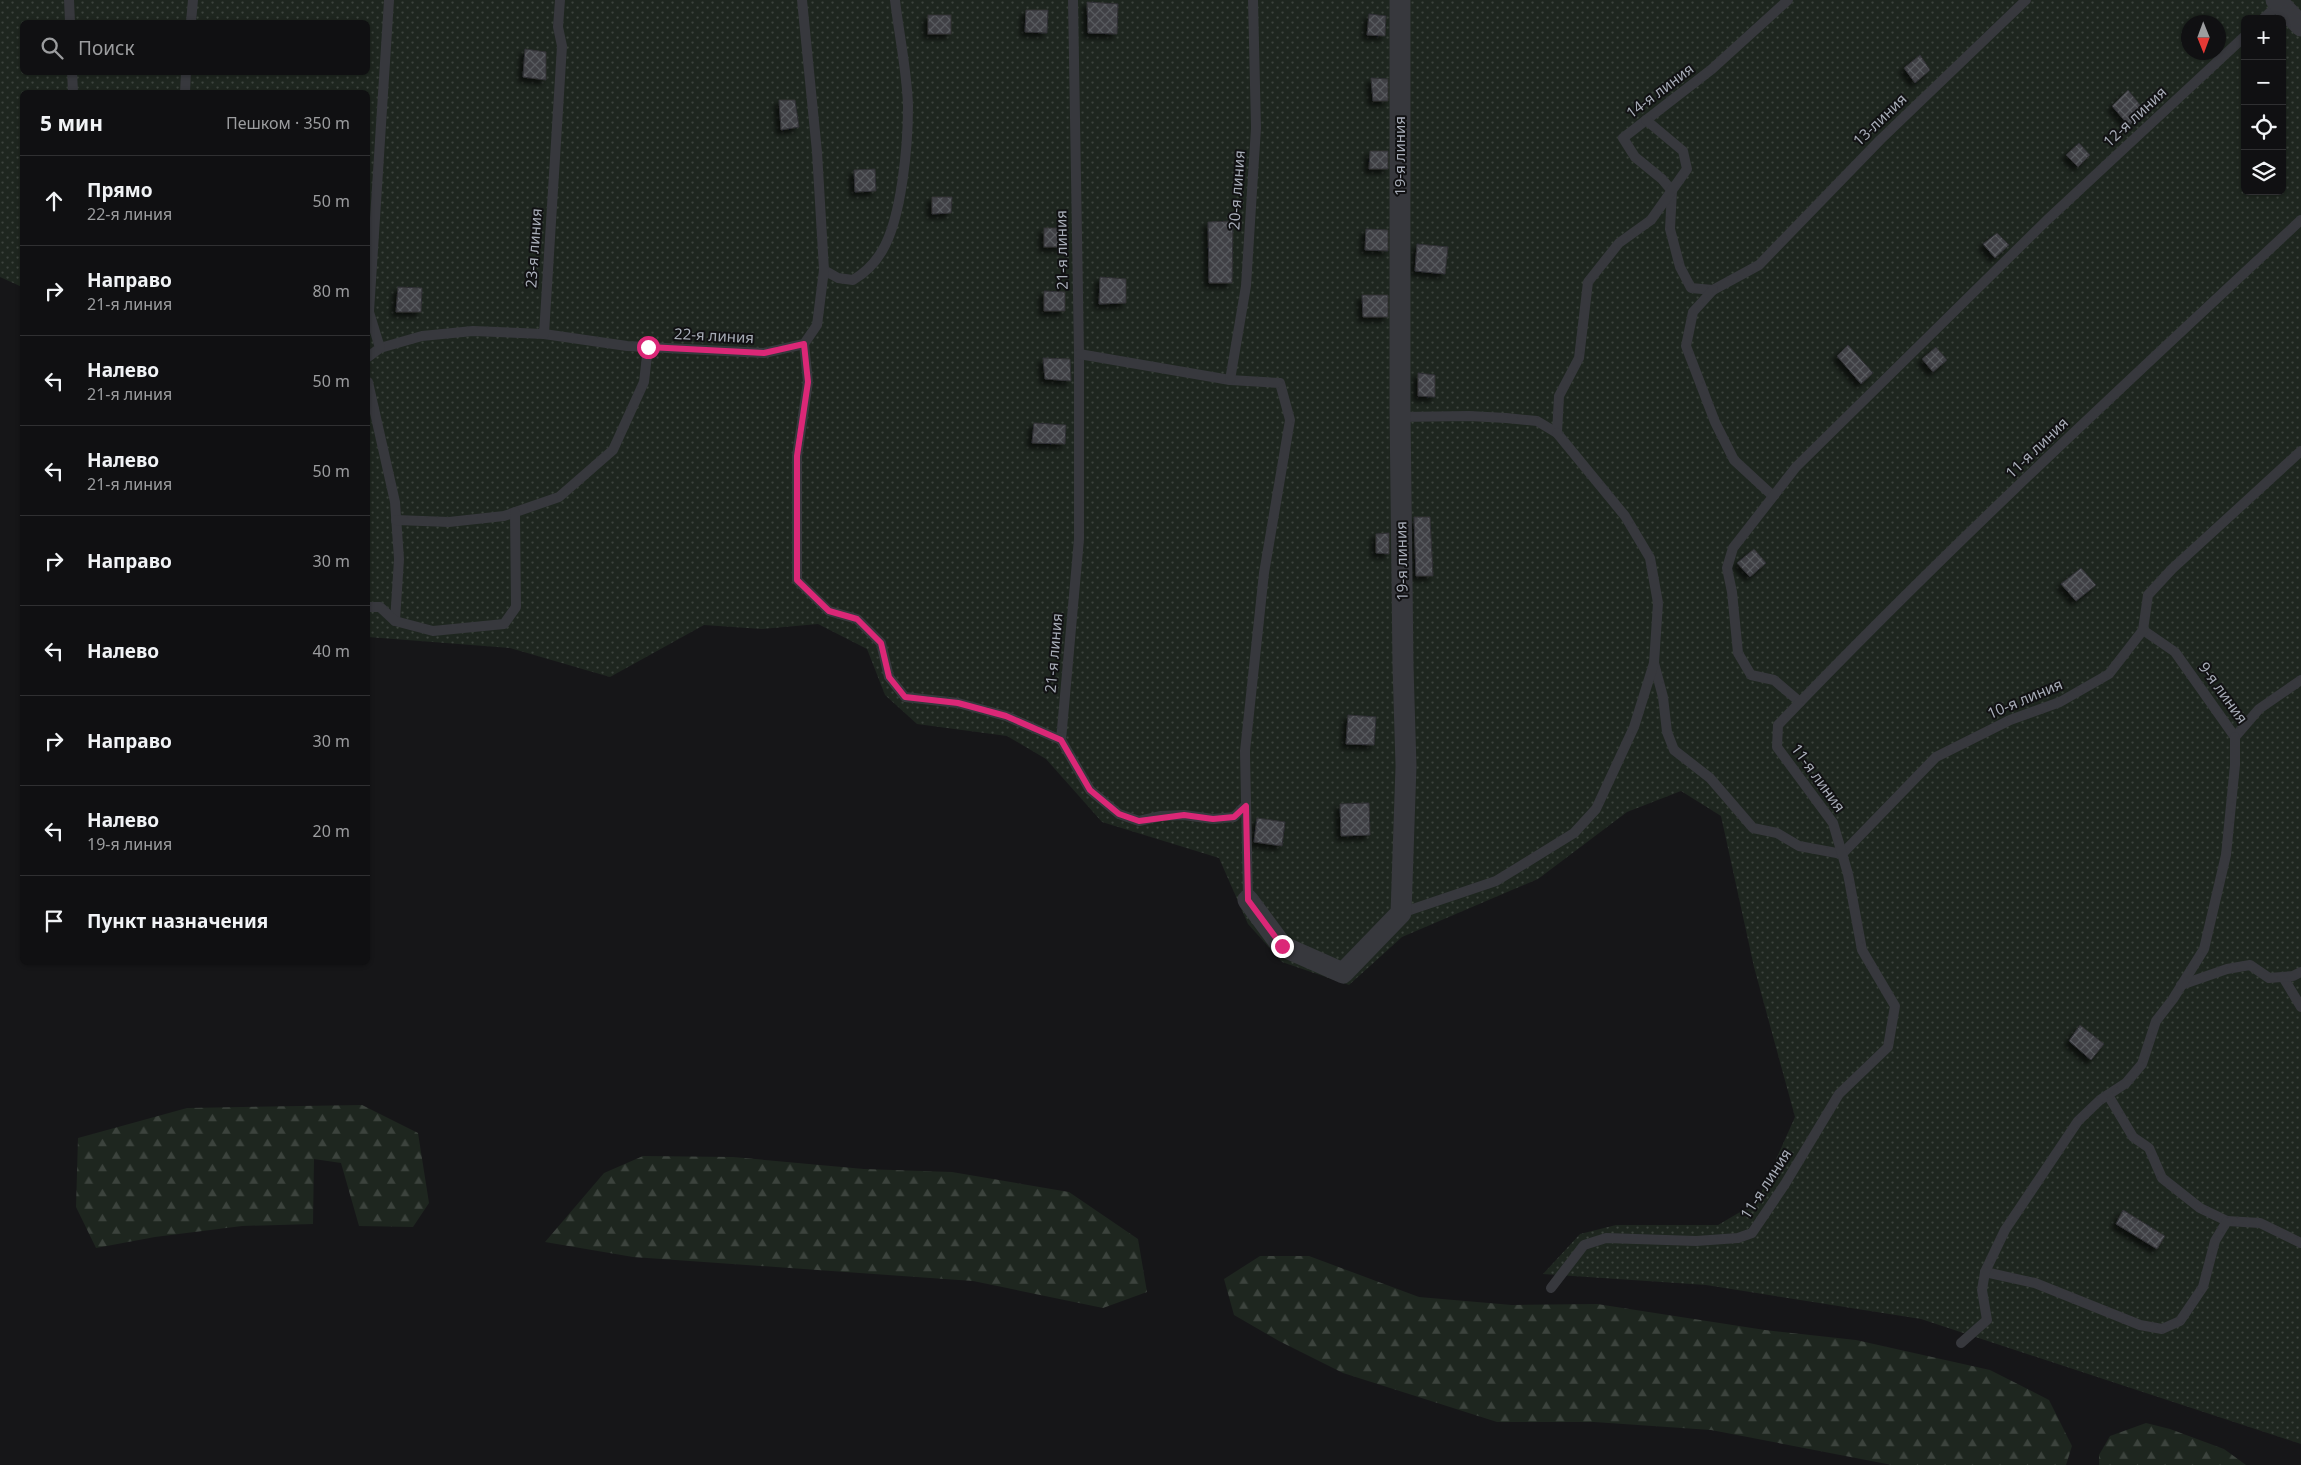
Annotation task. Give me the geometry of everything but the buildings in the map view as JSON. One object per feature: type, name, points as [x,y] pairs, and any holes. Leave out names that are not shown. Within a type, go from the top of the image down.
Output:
[{"type":"street","name":"19-я линия","points":[[1400,0],[1400,417],[1406,766],[1401,913]]},
{"type":"street","points":[[2280,1],[2301,26]]},
{"type":"street","points":[[1248,900],[1282,946],[1343,974],[1401,913]]},
{"type":"lane","points":[[69,0],[70,20]]},
{"type":"lane","points":[[191,20],[193,0]]},
{"type":"lane","points":[[370,296],[389,0]]},
{"type":"lane","name":"23-я линия","points":[[544,334],[562,46],[558,26],[560,0]]},
{"type":"lane","points":[[802,0],[817,152],[824,270],[818,325],[804,344],[808,382],[797,456],[797,580],[829,611],[857,619],[881,643],[889,677],[905,697],[958,703],[1006,716],[1061,740],[1090,790],[1119,814],[1139,821],[1184,815],[1213,819],[1234,817],[1246,806]]},
{"type":"lane","points":[[824,270],[838,278],[853,280],[866,272],[883,250],[895,217],[902,179],[908,105],[895,0]]},
{"type":"lane","name":"21-я линия","points":[[1061,740],[1079,540],[1079,354],[1073,0]]},
{"type":"lane","name":"20-я линия","points":[[1230,380],[1246,286],[1256,128],[1253,0]]},
{"type":"lane","name":"14-я линия","points":[[1672,191],[1662,179],[1635,157],[1623,138],[1712,69],[1788,0]]},
{"type":"lane","name":"13-линия","points":[[1713,290],[1759,265],[1880,140],[2026,0]]},
{"type":"lane","points":[[2267,15],[2280,1]]},
{"type":"lane","name":"12-я линия","points":[[1800,702],[1774,680],[1751,674],[1738,653],[1732,592],[1726,568],[1734,548],[1796,467],[2047,220],[2241,40]]},
{"type":"lane","points":[[72,75],[73,90]]},
{"type":"lane","points":[[185,90],[186,75]]},
{"type":"lane","points":[[1557,433],[1559,396],[1579,358],[1588,282],[1619,243],[1651,220],[1687,169],[1683,151],[1646,120]]},
{"type":"lane","points":[[1672,191],[1670,229],[1680,267],[1691,288],[1713,290]]},
{"type":"lane","name":"11-я линия","points":[[1551,1288],[1584,1245],[1606,1238],[1696,1241],[1738,1238],[1752,1233],[1785,1184],[1839,1094],[1888,1047],[1895,1006],[1862,950],[1842,854],[1833,823],[1777,747],[1778,725],[1864,635],[2104,404],[2301,220]]},
{"type":"lane","points":[[1713,290],[1693,312],[1686,346],[1715,422],[1734,460],[1773,496]]},
{"type":"lane","points":[[370,315],[380,348]]},
{"type":"lane","points":[[370,356],[380,348],[422,336],[473,331],[544,334]]},
{"type":"lane","name":"22-я линия","points":[[544,334],[627,346],[764,353],[804,344]]},
{"type":"lane","points":[[396,520],[449,522],[504,516],[559,497],[613,450],[644,382],[648,347]]},
{"type":"lane","points":[[1079,354],[1230,380],[1280,383],[1290,420],[1264,573],[1245,751],[1248,900]]},
{"type":"lane","points":[[370,391],[395,502],[399,559],[396,621]]},
{"type":"lane","points":[[1400,417],[1469,416],[1537,421],[1557,433],[1625,516],[1650,558],[1658,603],[1654,662],[1634,727],[1596,809],[1574,833],[1496,881],[1401,913]]},
{"type":"lane","name":"10-я линия","points":[[1842,854],[1936,757],[2010,720],[2060,702],[2109,674],[2143,630],[2148,595],[2172,569],[2301,450]]},
{"type":"lane","points":[[370,607],[380,607],[396,621],[433,631],[504,624],[516,607],[515,512]]},
{"type":"lane","name":"9-я линия","points":[[2143,630],[2175,652],[2234,737],[2258,709],[2301,680]]},
{"type":"lane","points":[[1654,662],[1663,697],[1667,732],[1674,750],[1710,778],[1753,828],[1777,833],[1800,846],[1842,854]]},
{"type":"lane","points":[[1961,1343],[1987,1320],[1982,1290],[1985,1272],[2005,1230],[2078,1121],[2108,1095],[2126,1083],[2142,1064],[2156,1021],[2182,985],[2204,948],[2226,855],[2235,765],[2234,737]]},
{"type":"lane","points":[[2182,985],[2226,969],[2250,965],[2269,978],[2301,972]]},
{"type":"lane","points":[[2283,976],[2301,1007]]},
{"type":"lane","points":[[2108,1095],[2133,1137],[2149,1148],[2162,1178],[2200,1208],[2227,1221],[2260,1223],[2301,1243]]},
{"type":"lane","points":[[1985,1272],[2035,1283],[2140,1324],[2162,1329],[2180,1321],[2203,1286],[2215,1242],[2227,1221]]},
{"type":"green space","points":[[0,0],[2301,0],[2301,1444],[1921,1319],[1706,1285],[1543,1274],[1580,1234],[1616,1225],[1718,1225],[1757,1202],[1795,1117],[1754,967],[1721,816],[1681,791],[1627,812],[1538,879],[1402,937],[1349,985],[1282,962],[1248,924],[1219,858],[1102,822],[1046,759],[1007,736],[917,724],[885,695],[867,649],[818,624],[762,629],[704,625],[610,677],[510,648],[370,637],[370,90],[20,90],[20,286],[0,277]]},
{"type":"green space","points":[[362,1105],[418,1133],[429,1203],[413,1227],[359,1226],[341,1163],[314,1159],[313,1224],[242,1226],[155,1237],[96,1248],[76,1207],[78,1138],[187,1108]]},
{"type":"green space","points":[[643,1156],[733,1157],[864,1169],[952,1172],[1069,1192],[1138,1239],[1147,1292],[1103,1308],[973,1281],[633,1257],[545,1242],[604,1173]]},
{"type":"green space","points":[[1260,1256],[1309,1256],[1419,1297],[1512,1305],[1597,1304],[1765,1330],[1856,1340],[1990,1370],[2049,1400],[2072,1446],[2066,1465],[1892,1465],[1711,1430],[1594,1422],[1497,1422],[1343,1373],[1279,1341],[1234,1315],[1224,1279]]},
{"type":"green space","points":[[2146,1423],[2170,1429],[2224,1449],[2246,1465],[2099,1465],[2099,1455],[2110,1436]]},
{"type":"route","points":[[648,347],[764,353],[804,344],[808,382],[797,456],[797,580],[829,611],[857,619],[881,643],[889,677],[905,697],[958,703],[1006,716],[1061,740],[1090,790],[1119,814],[1139,821],[1161,816],[1184,815],[1213,819],[1234,817],[1246,806],[1248,900],[1282,946]]}]
